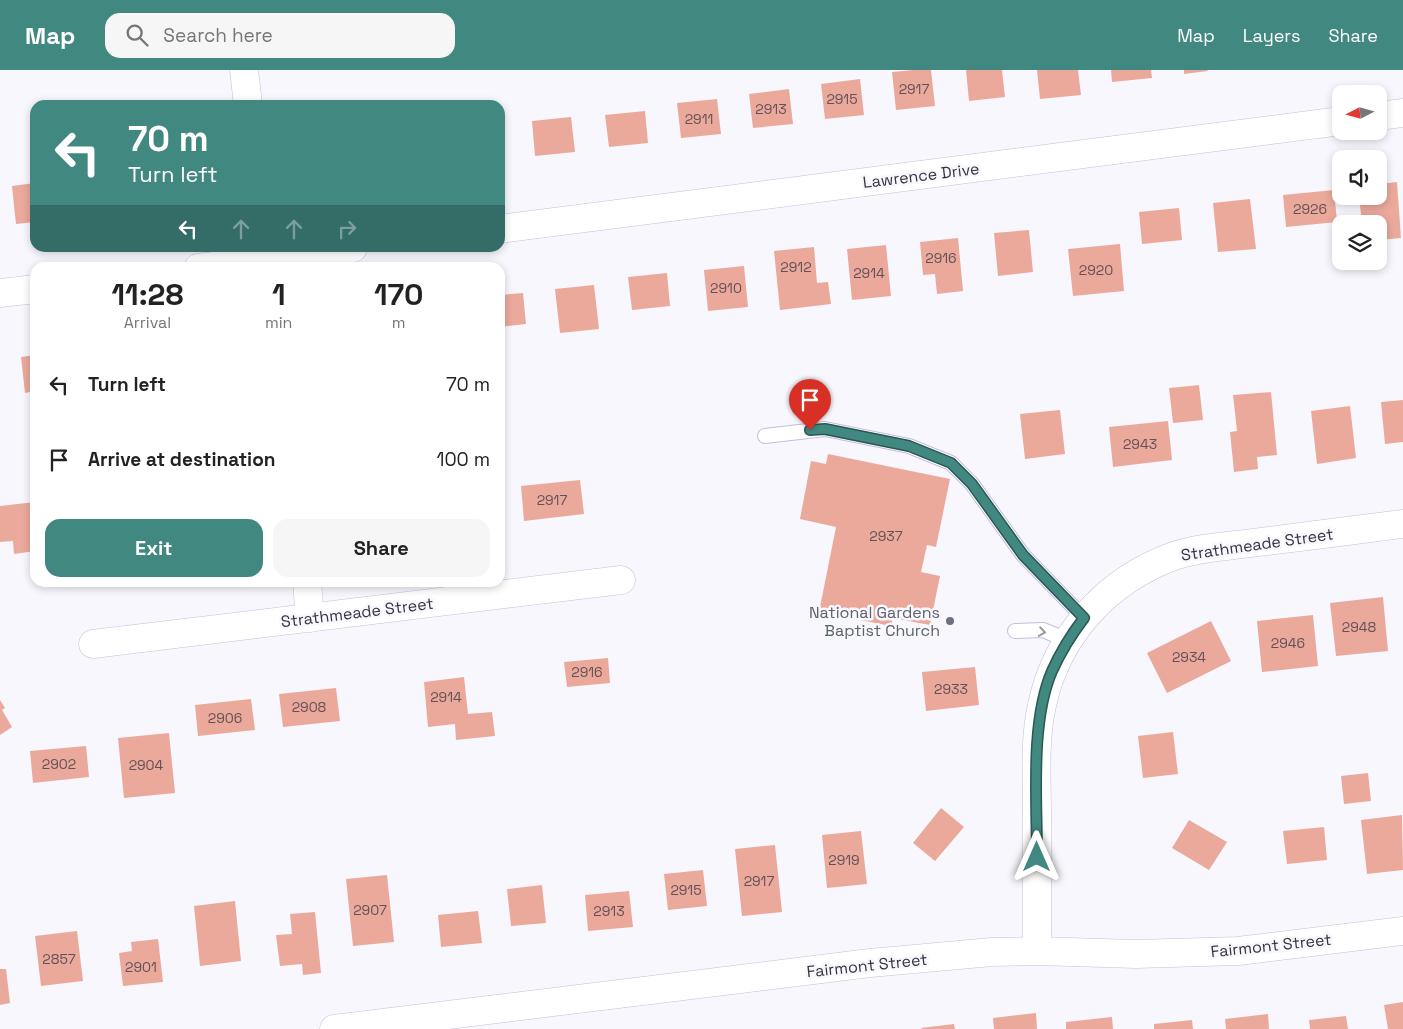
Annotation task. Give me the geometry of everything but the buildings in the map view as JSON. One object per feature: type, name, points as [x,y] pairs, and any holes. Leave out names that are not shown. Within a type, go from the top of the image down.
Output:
[{"type":"street","points":[[244,70],[247,100]]},
{"type":"street","points":[[1388,115],[1403,113]]},
{"type":"street","name":"Lawrence Drive","points":[[505,228],[1332,122]]},
{"type":"street","points":[[240,262],[319,252]]},
{"type":"street","points":[[0,293],[30,289]]},
{"type":"street","name":"Strathmeade Street","points":[[1038,951],[1037,744],[1042,706],[1051,672],[1067,640],[1084,618],[1115,588],[1143,570],[1176,556],[1210,548],[1403,524]]},
{"type":"street","name":"Strathmeade Street","points":[[93,644],[621,580]]},
{"type":"street","points":[[307,587],[310,618]]},
{"type":"street","name":"Fairmont Street","points":[[334,1029],[870,963],[992,952],[1038,951],[1136,954],[1238,951],[1403,931]]},
{"type":"lane","points":[[765,436],[825,429],[909,446],[951,463],[972,484],[1023,555],[1084,618]]},
{"type":"lane","points":[[1015,631],[1043,630],[1067,640]]},
{"type":"place","name":"National Gardens Baptist Church","points":[[950,621]]},
{"type":"route","points":[[810,430],[825,429],[909,446],[951,463],[972,484],[1023,555],[1084,618],[1067,640],[1051,672],[1042,706],[1037,744],[1037,857]]}]
